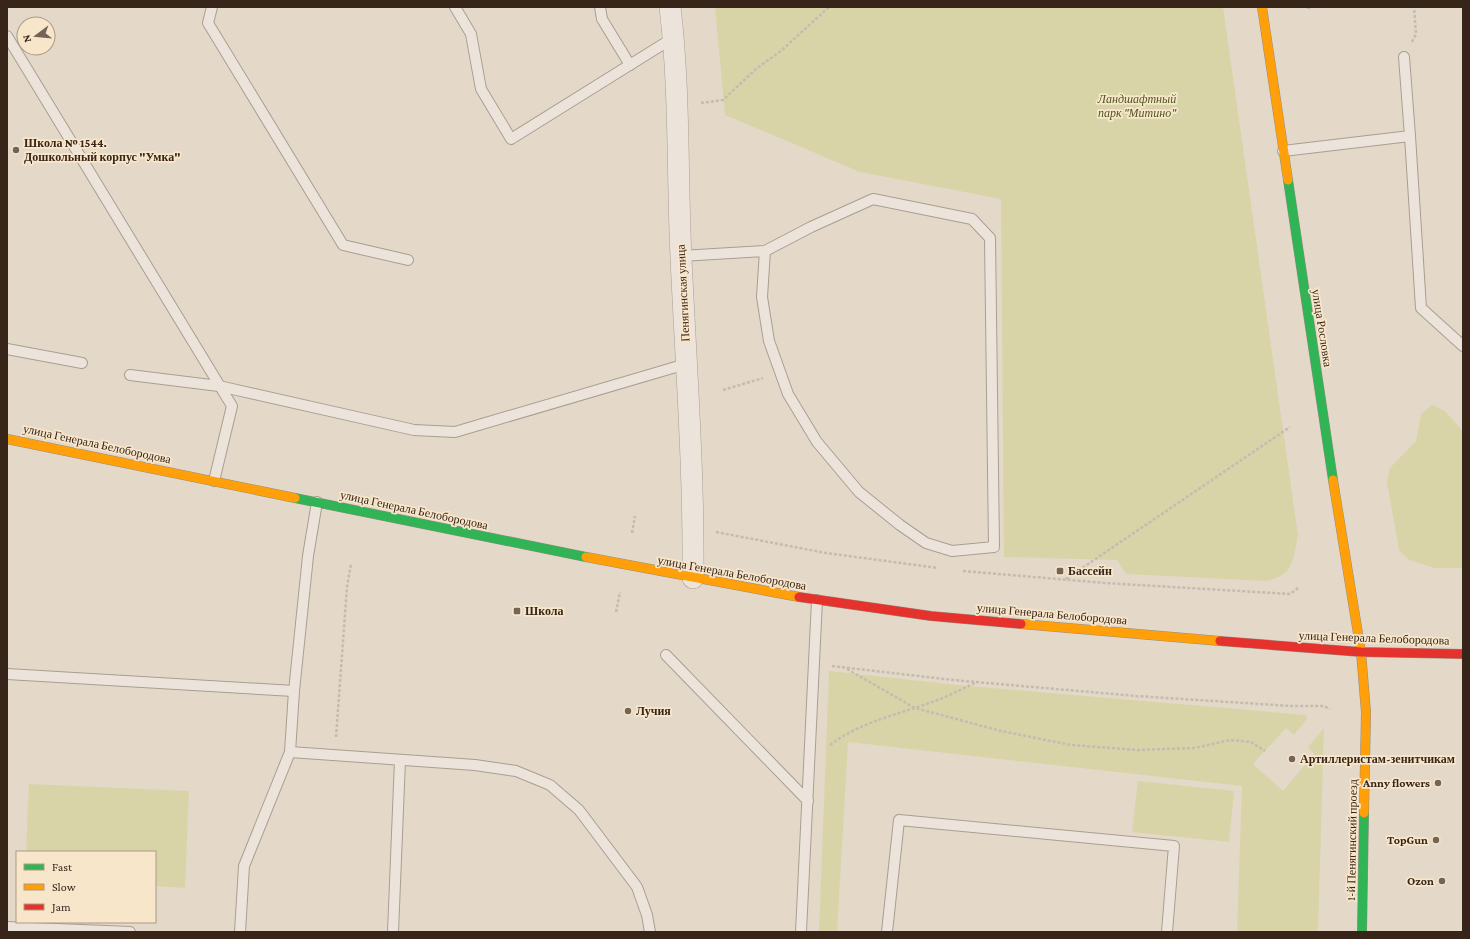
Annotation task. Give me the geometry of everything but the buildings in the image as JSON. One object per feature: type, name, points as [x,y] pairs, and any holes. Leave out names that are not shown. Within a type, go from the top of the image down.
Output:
[{"type":"main road","name":"улица Рословка","points":[[1262,7],[1360,652]]},
{"type":"main road","name":"улица Генерала Белобородова","points":[[7,438],[693,578],[817,600],[931,616],[1008,623],[1360,652],[1463,654]]},
{"type":"main road","name":"1-й Пенягинский проезд","points":[[1360,652],[1366,712],[1362,932]]},
{"type":"street","name":"Пенягинская улица","points":[[670,7],[673,38],[681,256],[694,527],[693,578]]},
{"type":"lane","points":[[212,7],[208,23],[343,245],[408,260]]},
{"type":"lane","points":[[455,7],[471,34],[481,89],[511,139],[673,38]]},
{"type":"lane","points":[[600,7],[602,19],[630,65]]},
{"type":"lane","points":[[7,36],[232,406],[214,481]]},
{"type":"lane","points":[[1404,57],[1421,308],[1463,346]]},
{"type":"lane","points":[[1283,151],[1410,136]]},
{"type":"lane","points":[[681,256],[765,251],[811,227],[873,199],[972,219],[990,238],[994,548],[952,551],[926,543],[900,525],[859,492],[817,442],[788,394],[769,341],[762,297],[765,251]]},
{"type":"lane","points":[[7,349],[82,363]]},
{"type":"lane","points":[[130,375],[219,386],[414,430],[455,432],[686,364]]},
{"type":"lane","points":[[240,932],[244,866],[290,752],[294,691],[308,556],[317,502]]},
{"type":"lane","points":[[801,932],[817,600]]},
{"type":"lane","points":[[666,654],[808,801]]},
{"type":"lane","points":[[7,674],[294,691]]},
{"type":"lane","points":[[290,752],[475,765],[516,771],[550,785],[579,810],[637,887],[647,915],[650,932]]},
{"type":"lane","points":[[393,932],[400,760]]},
{"type":"lane","points":[[887,932],[899,820],[1174,846],[1167,932]]},
{"type":"lane","points":[[7,927],[130,932]]},
{"type":"path","points":[[712,102],[723,100],[756,70],[782,50],[829,7]]},
{"type":"path","points":[[1307,8],[1313,7]]},
{"type":"path","points":[[1404,57],[1416,34],[1414,7]]},
{"type":"path","points":[[723,390],[780,372]]},
{"type":"path","points":[[1066,579],[1290,427]]},
{"type":"path","points":[[632,533],[635,516]]},
{"type":"path","points":[[716,532],[826,553],[943,569]]},
{"type":"path","points":[[335,756],[347,587],[351,564]]},
{"type":"path","points":[[958,570],[1290,594],[1298,588]]},
{"type":"path","points":[[616,612],[620,592]]},
{"type":"path","points":[[814,664],[978,682],[1136,696],[1291,706],[1324,706],[1330,709]]},
{"type":"path","points":[[845,667],[915,708],[1001,731],[1072,745],[1137,750],[1195,748],[1230,740],[1251,742],[1265,751]]},
{"type":"path","points":[[809,760],[834,741],[851,732],[880,719],[932,702],[978,682]]},
{"type":"green space","name":"Ландшафтный парк \"Митино\"","points":[[715,7],[1223,7],[1298,535],[1291,566],[1287,571],[1282,575],[1266,581],[1126,574],[1117,560],[1004,557],[1001,199],[860,172],[725,115]]},
{"type":"green space","points":[[1432,405],[1445,411],[1463,432],[1463,568],[1435,568],[1409,560],[1399,550],[1387,482],[1390,468],[1416,441],[1421,414]]},
{"type":"green space","points":[[829,671],[958,685],[1306,715],[1307,719],[1294,735],[1286,728],[1253,764],[1283,791],[1314,754],[1308,747],[1324,728],[1318,932],[1237,932],[1242,786],[848,742],[837,932],[819,932]]},
{"type":"green space","points":[[1138,781],[1234,791],[1229,842],[1132,832]]},
{"type":"green space","points":[[29,784],[189,791],[185,888],[156,886],[156,851],[26,851]]},
{"type":"traffic: fast","points":[[1288,180],[1333,480]]},
{"type":"traffic: fast","points":[[295,498],[586,557]]},
{"type":"traffic: fast","points":[[1362,932],[1364,813]]},
{"type":"traffic: slow","points":[[1262,7],[1288,180]]},
{"type":"traffic: slow","points":[[7,439],[295,498]]},
{"type":"traffic: slow","points":[[1333,480],[1361,652],[1366,712],[1364,813]]},
{"type":"traffic: slow","points":[[586,557],[799,597]]},
{"type":"traffic: slow","points":[[1021,624],[1220,641]]},
{"type":"traffic: jam","points":[[799,597],[931,616],[1021,624]]},
{"type":"traffic: jam","points":[[1220,641],[1361,652],[1463,654]]},
{"type":"place","name":"Школа № 1544. Дошкольный корпус \"Умка\"","points":[[16,150]]},
{"type":"place","name":"Бассейн","points":[[1060,571]]},
{"type":"place","name":"Школа","points":[[517,611]]},
{"type":"place","name":"Лучия","points":[[628,711]]},
{"type":"place","name":"Артиллеристам-зенитчикам","points":[[1292,759]]},
{"type":"place","name":"Anny flowers","points":[[1438,783]]},
{"type":"place","name":"TopGun","points":[[1436,840]]},
{"type":"place","name":"Ozon","points":[[1442,881]]}]
